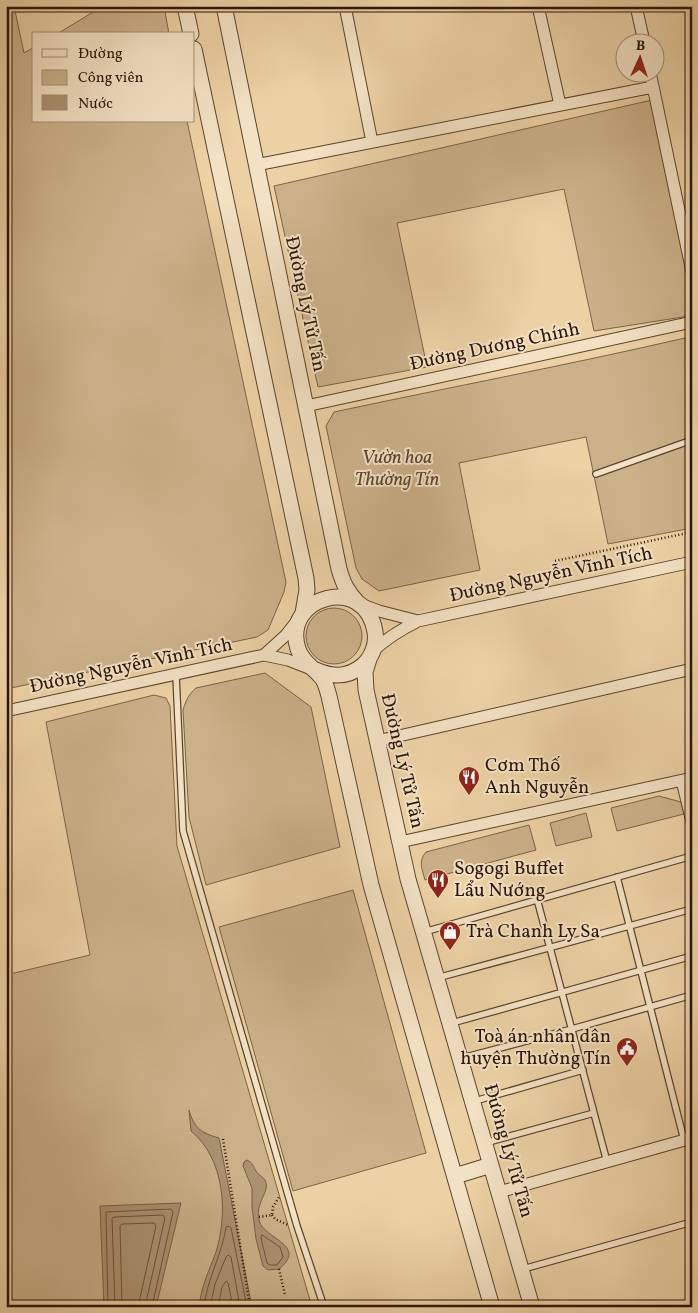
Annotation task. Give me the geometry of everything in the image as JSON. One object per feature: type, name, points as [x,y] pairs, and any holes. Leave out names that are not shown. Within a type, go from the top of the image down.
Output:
[{"type":"street","points":[[185,6],[191,32]]},
{"type":"street","name":"Đường Lý Tử Tấn","points":[[224,6],[339,569],[343,584],[349,594],[359,604]]},
{"type":"street","points":[[345,6],[372,142]]},
{"type":"street","points":[[538,6],[560,105]]},
{"type":"street","points":[[636,6],[642,32]]},
{"type":"street","points":[[195,54],[306,578],[307,590],[304,613],[298,624],[296,636],[298,650],[305,662],[316,670],[324,680],[329,696],[371,884],[492,1307]]},
{"type":"street","points":[[652,82],[692,272]]},
{"type":"street","points":[[256,165],[653,87]]},
{"type":"street","name":"Đường Dương Chính","points":[[306,406],[692,322]]},
{"type":"street","name":"Đường Nguyễn Vĩnh Tích","points":[[418,621],[692,562]]},
{"type":"street","points":[[264,655],[286,635],[312,604],[324,598],[336,596],[348,598],[379,611],[418,621]]},
{"type":"street","points":[[359,604],[368,613],[374,624],[376,637],[371,654]]},
{"type":"street","points":[[264,655],[288,660],[329,675],[342,675],[355,671],[366,662],[384,640],[418,621]]},
{"type":"street","name":"Đường Lý Tử Tấn","points":[[371,654],[365,672],[366,690],[408,879],[532,1307]]},
{"type":"street","name":"Đường Nguyễn Vĩnh Tích","points":[[6,711],[264,655]]},
{"type":"street","points":[[377,740],[692,669]]},
{"type":"street","points":[[400,842],[687,780],[692,822]]},
{"type":"street","points":[[499,1192],[688,1139]]},
{"type":"street","points":[[455,1176],[491,1165]]},
{"type":"lane","points":[[596,474],[692,440]]},
{"type":"lane","points":[[176,675],[183,831],[298,1226],[324,1307]]},
{"type":"lane","points":[[424,932],[692,856]]},
{"type":"lane","points":[[618,877],[650,1007],[688,1139]]},
{"type":"lane","points":[[537,900],[607,1162]]},
{"type":"lane","points":[[437,978],[692,909]]},
{"type":"lane","points":[[450,1024],[692,956]]},
{"type":"lane","points":[[460,1058],[692,995]]},
{"type":"lane","points":[[472,1102],[583,1070]]},
{"type":"lane","points":[[484,1144],[594,1112]]},
{"type":"lane","points":[[521,1270],[692,1222]]},
{"type":"path","points":[[555,561],[692,532]]},
{"type":"path","points":[[223,1139],[250,1307]]},
{"type":"path","points":[[272,1215],[277,1200],[288,1191]]},
{"type":"path","points":[[259,1217],[272,1215]]},
{"type":"path","points":[[272,1215],[275,1219],[285,1224],[298,1226]]},
{"type":"path","points":[[279,1269],[285,1296]]},
{"type":"green space","points":[[6,6],[14,6],[24,53],[32,48],[32,122],[187,122],[286,582],[284,592],[268,630],[257,637],[6,689]]},
{"type":"green space","points":[[103,6],[164,6],[169,32],[60,32]]},
{"type":"green space","points":[[652,100],[692,291],[690,311],[683,317],[594,331],[564,189],[397,223],[427,367],[318,387],[274,186]]},
{"type":"green space","name":"Vườn hoa Thường Tín","points":[[685,338],[692,340],[692,528],[608,544],[586,437],[459,463],[480,570],[379,591],[362,579],[356,568],[326,426],[334,412]]},
{"type":"green space","points":[[334,608],[345,610],[354,616],[360,625],[362,636],[360,647],[354,656],[345,662],[334,664],[323,662],[314,656],[308,647],[306,636],[308,625],[314,616],[323,610]]},
{"type":"green space","points":[[265,673],[311,707],[340,847],[206,885],[189,817],[183,710],[185,703],[196,688]]},
{"type":"green space","points":[[154,695],[166,698],[170,706],[177,846],[312,1307],[6,1307],[6,975],[90,955],[46,722]]},
{"type":"green space","points":[[659,796],[681,802],[684,814],[617,831],[611,808]]},
{"type":"green space","points":[[586,813],[592,837],[556,846],[550,823]]},
{"type":"green space","points":[[529,825],[536,850],[425,880],[421,862],[426,852]]},
{"type":"green space","points":[[353,890],[426,1153],[293,1191],[219,927]]},
{"type":"water","points":[[189,1110],[193,1121],[199,1129],[219,1138],[252,1307],[199,1307],[203,1286],[220,1237],[222,1204],[221,1187],[217,1171],[211,1156],[191,1131]]},
{"type":"water","points":[[247,1160],[252,1163],[266,1183],[258,1211],[260,1223],[264,1229],[283,1244],[289,1254],[287,1261],[279,1269],[268,1270],[263,1266],[256,1239],[252,1188],[243,1166]]},
{"type":"water","points":[[181,1203],[156,1307],[104,1307],[100,1206]]},
{"type":"place","name":"Cơm Thố Anh Nguyễn","points":[[469,796]]},
{"type":"place","name":"Sogogi Buffet Lẩu Nướng","points":[[438,899]]},
{"type":"place","name":"Trà Chanh Ly Sa","points":[[450,951]]},
{"type":"place","name":"Toà án nhân dân huyện Thường Tín","points":[[627,1067]]}]
